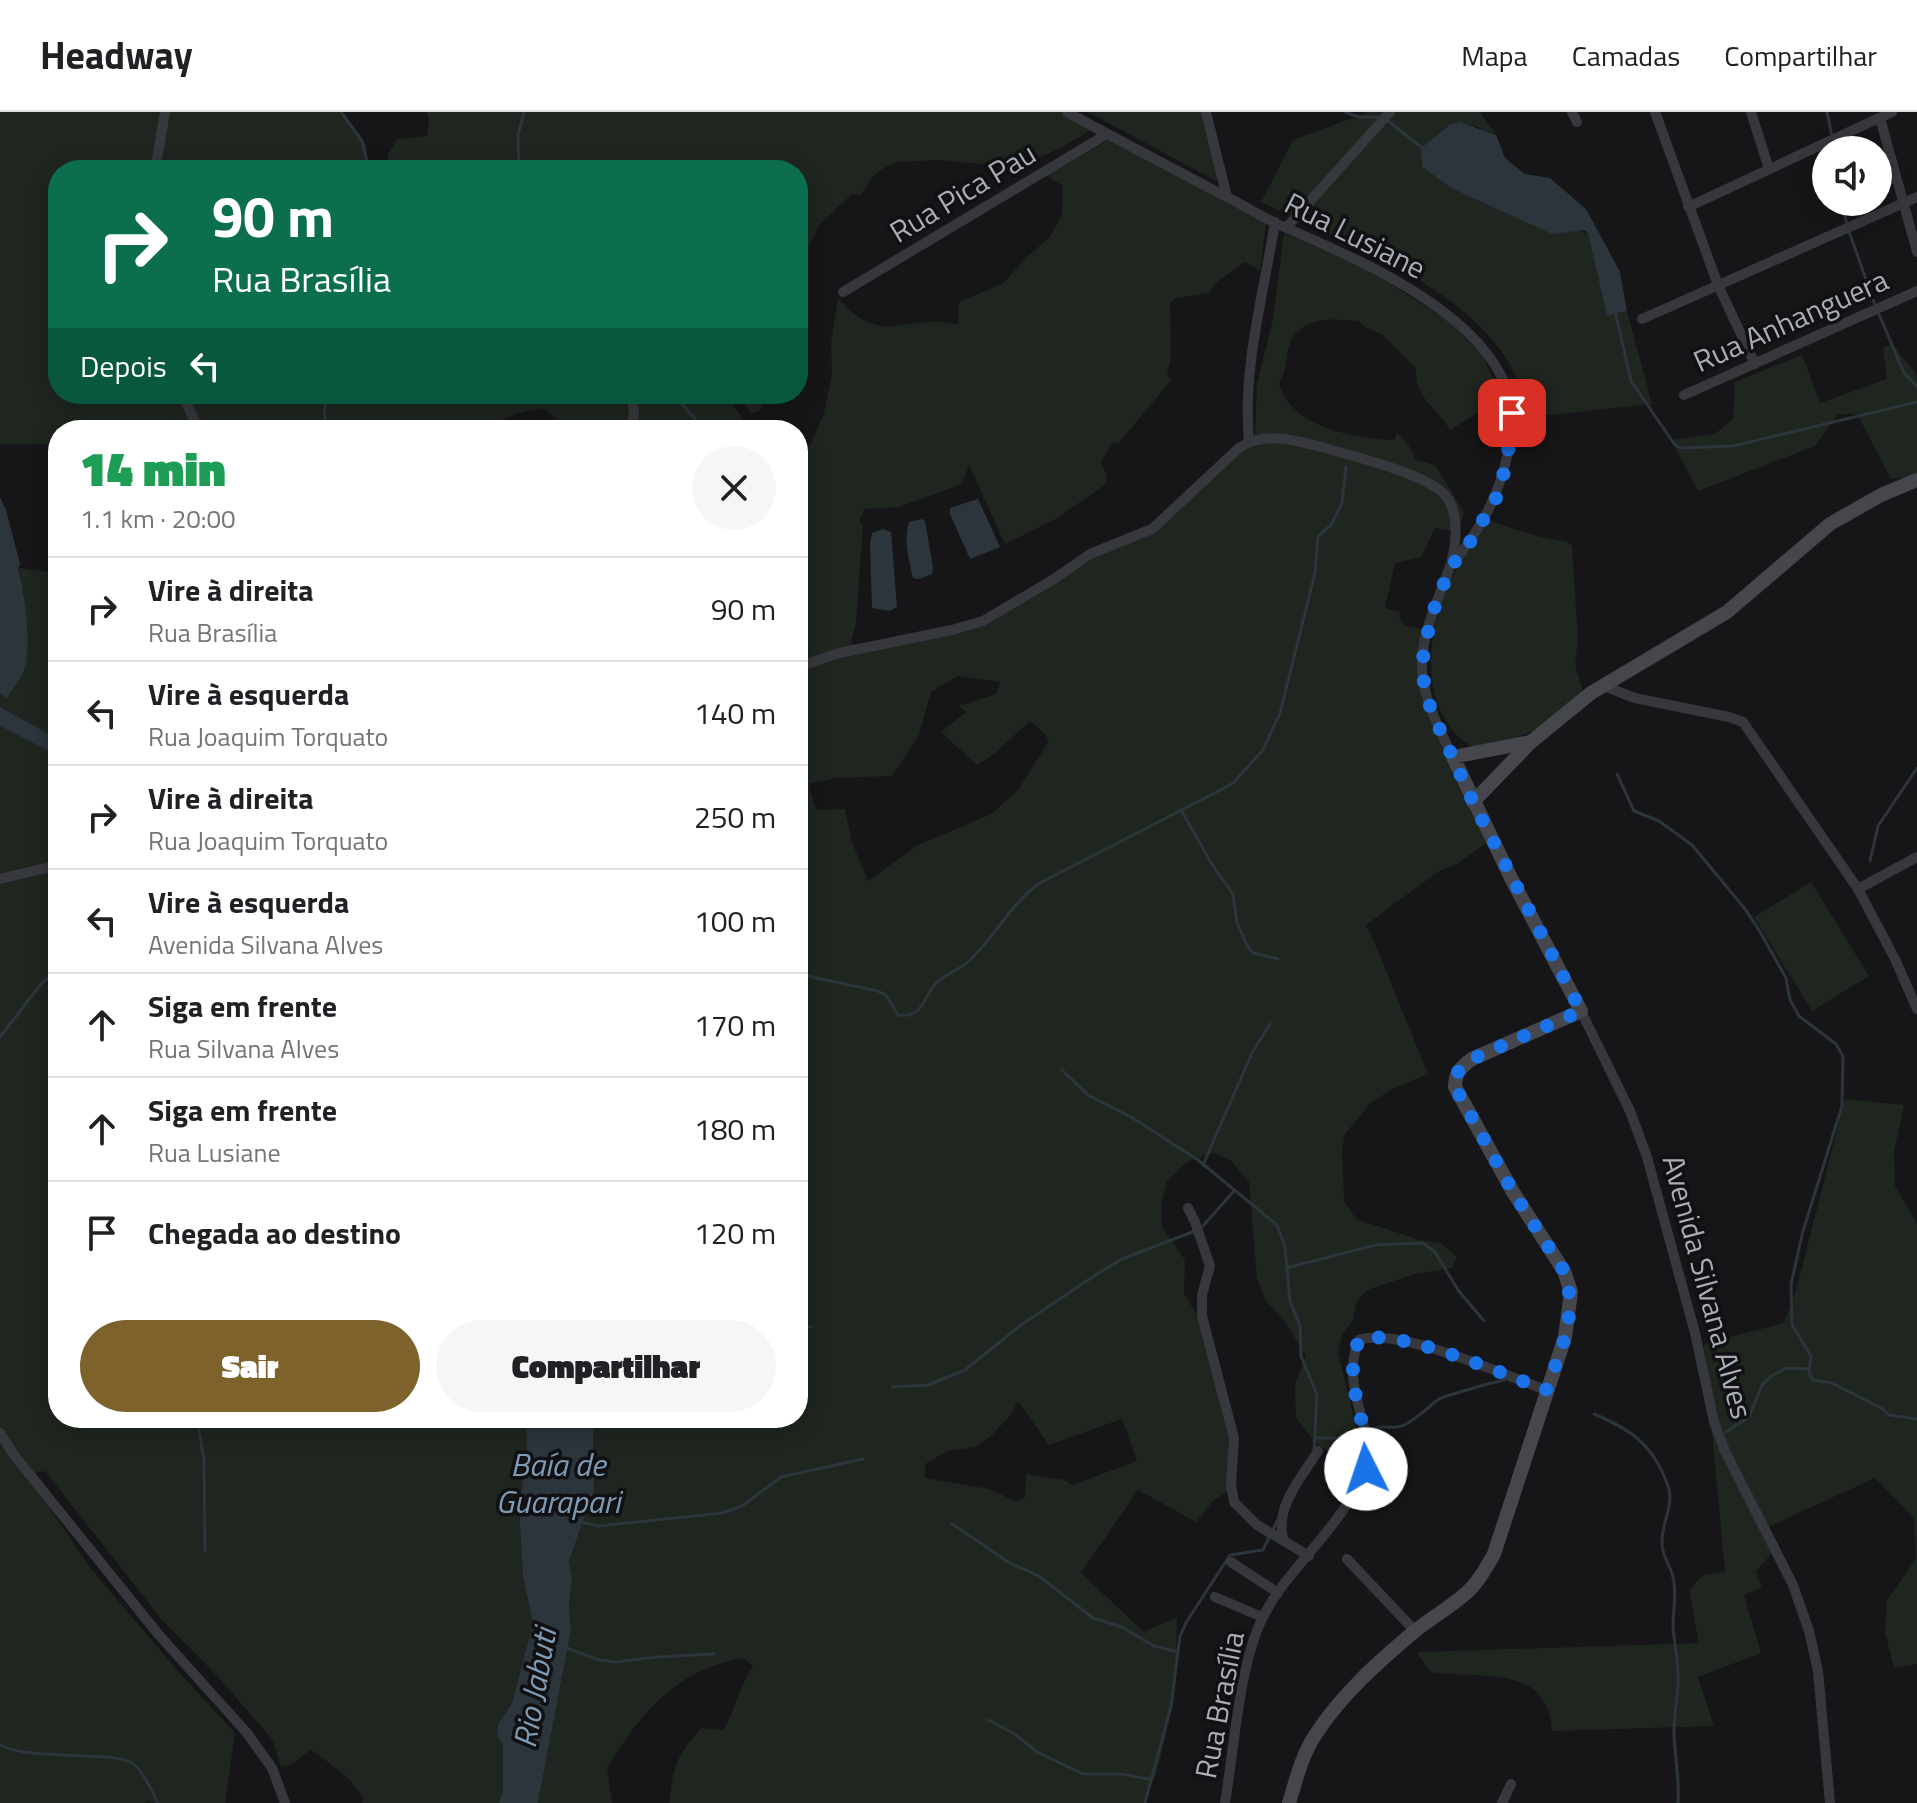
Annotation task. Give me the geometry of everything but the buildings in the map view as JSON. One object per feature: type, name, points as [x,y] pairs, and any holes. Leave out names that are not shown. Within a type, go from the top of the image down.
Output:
[{"type":"street","points":[[157,160],[165,112]]},
{"type":"street","name":"Rua Lusiane","points":[[1067,112],[1275,222],[1372,266],[1431,303],[1473,339],[1497,371],[1514,421],[1503,476],[1489,511],[1450,568]]},
{"type":"street","points":[[1206,112],[1227,197]]},
{"type":"street","points":[[1287,227],[1390,112]]},
{"type":"street","points":[[1655,112],[1718,285],[1755,364]]},
{"type":"street","points":[[1751,112],[1769,169]]},
{"type":"street","points":[[1688,207],[1892,112]]},
{"type":"street","points":[[1880,118],[1917,252]]},
{"type":"street","name":"Rua Pica Pau","points":[[843,292],[943,235],[1107,134]]},
{"type":"street","points":[[1642,319],[1917,197]]},
{"type":"street","points":[[1249,441],[1252,363],[1275,222]]},
{"type":"street","name":"Rua Anhanguera","points":[[1684,395],[1917,291]]},
{"type":"street","points":[[808,664],[865,646],[952,630],[993,615],[1090,554],[1152,529],[1249,441],[1272,438],[1368,460],[1429,483],[1446,496],[1456,523],[1450,568],[1424,647],[1422,674],[1431,710],[1453,757],[1531,742]]},
{"type":"street","points":[[1473,802],[1531,742],[1591,693],[1727,612],[1830,524],[1881,495],[1917,480]]},
{"type":"street","points":[[1604,686],[1635,698],[1743,722],[1858,889],[1917,1009]]},
{"type":"street","points":[[1483,752],[1498,778]]},
{"type":"street","name":"Avenida Silvana Alves","points":[[1453,757],[1630,1111],[1647,1157],[1695,1333],[1714,1422],[1725,1451],[1793,1585],[1809,1631],[1818,1671],[1830,1803]]},
{"type":"street","points":[[1858,889],[1917,857]]},
{"type":"street","points":[[0,879],[48,867]]},
{"type":"street","points":[[1289,1803],[1314,1735],[1365,1676],[1415,1631],[1467,1593],[1494,1554],[1565,1337],[1571,1292],[1564,1271],[1476,1127],[1455,1087],[1455,1077],[1472,1059],[1581,1011]]},
{"type":"street","points":[[1188,1208],[1210,1266],[1202,1295],[1202,1316],[1234,1438],[1231,1484],[1234,1502],[1257,1525],[1309,1556]]},
{"type":"street","name":"Rua Brasília","points":[[1225,1803],[1246,1671],[1262,1617],[1333,1526],[1366,1469],[1368,1453],[1353,1379],[1354,1352],[1359,1340],[1368,1337],[1406,1342],[1452,1355],[1546,1390]]},
{"type":"street","points":[[0,1433],[14,1455],[151,1625],[253,1741],[272,1768],[285,1803]]},
{"type":"street","points":[[1283,1538],[1280,1524],[1285,1505],[1318,1451]]},
{"type":"street","points":[[1347,1559],[1415,1631]]},
{"type":"street","points":[[1231,1562],[1278,1593]]},
{"type":"street","name":"Rua Brasília","points":[[1215,1597],[1262,1617]]},
{"type":"street","points":[[1502,1803],[1511,1784]]},
{"type":"shaded area","points":[[0,112],[339,112],[366,145],[368,160],[48,160],[48,404],[732,404],[744,420],[557,420],[546,409],[531,410],[503,420],[48,420],[48,444],[0,444]]},
{"type":"shaded area","points":[[427,112],[1061,112],[1094,128],[1059,149],[1016,167],[939,160],[896,162],[882,169],[870,180],[861,195],[852,194],[819,225],[808,249],[808,160],[388,160],[397,139],[427,136]]},
{"type":"shaded area","points":[[1088,112],[1204,112],[1218,182]]},
{"type":"shaded area","points":[[1369,112],[1480,112],[1496,135],[1471,125],[1449,127],[1421,148],[1422,167],[1451,188],[1552,233],[1575,230],[1588,233],[1608,316],[1627,311],[1652,404],[1522,418],[1516,376],[1497,345],[1471,318],[1404,271],[1261,202],[1293,140]]},
{"type":"shaded area","points":[[1110,139],[1259,213],[1266,224],[1260,271],[1245,262],[1219,280],[1209,293],[1170,302],[1171,358],[1167,375],[1172,379],[1118,444],[1114,442],[1101,461],[1107,477],[1105,485],[1057,518],[1005,544],[969,465],[963,482],[957,486],[899,507],[864,509],[859,522],[863,525],[856,622],[851,643],[855,646],[953,632],[1004,610],[1124,540],[1157,527],[1237,445],[1255,435],[1257,384],[1273,319],[1284,233],[1364,267],[1447,320],[1482,355],[1504,401],[1503,441],[1483,410],[1450,430],[1419,388],[1416,368],[1382,334],[1366,328],[1359,321],[1321,320],[1296,333],[1289,346],[1279,383],[1296,411],[1326,428],[1361,437],[1394,440],[1397,432],[1416,460],[1435,465],[1464,512],[1459,532],[1435,528],[1421,557],[1395,563],[1385,608],[1400,612],[1399,618],[1406,626],[1422,629],[1421,689],[1490,841],[1455,865],[1439,871],[1366,925],[1428,1074],[1390,1090],[1370,1104],[1345,1134],[1342,1149],[1344,1201],[1356,1219],[1420,1240],[1441,1243],[1457,1257],[1452,1268],[1415,1274],[1367,1290],[1356,1303],[1353,1320],[1342,1335],[1338,1352],[1363,1456],[1329,1452],[1314,1442],[1296,1417],[1295,1385],[1306,1356],[1284,1320],[1265,1300],[1257,1278],[1249,1182],[1231,1161],[1214,1153],[1188,1161],[1167,1181],[1161,1205],[1162,1227],[1185,1260],[1184,1293],[1200,1321],[1228,1417],[1230,1490],[1213,1501],[1196,1522],[1138,1490],[1081,1573],[1144,1632],[1177,1617],[1175,1696],[1157,1772],[1143,1803],[669,1803],[674,1770],[686,1747],[701,1728],[724,1730],[753,1666],[743,1658],[698,1673],[662,1697],[647,1712],[607,1768],[612,1803],[538,1803],[571,1629],[569,1605],[572,1576],[569,1561],[594,1490],[593,1428],[808,1428],[808,449],[824,413],[832,375],[831,342],[838,298],[854,314],[882,326],[924,322],[958,325],[959,302],[1002,284],[1050,237],[1062,215],[1063,186],[1045,175]],"holes":[[[957,676],[1000,682],[996,694],[959,706],[966,712],[941,732],[977,765],[1030,721],[1049,741],[1018,790],[991,814],[918,845],[868,881],[852,842],[845,809],[816,810],[809,784],[835,778],[892,776],[919,735],[931,692]],[[1018,1401],[1049,1445],[1122,1419],[1137,1461],[1072,1485],[1064,1480],[1026,1474],[1025,1497],[1017,1502],[989,1489],[925,1478],[925,1464],[948,1451],[975,1447],[1010,1416]]]},
{"type":"shaded area","points":[[1892,344],[1917,375],[1917,476],[1891,479],[1857,414],[1838,414],[1815,446],[1698,491],[1671,440],[1715,434],[1733,419],[1735,382],[1802,355],[1820,403],[1887,379],[1883,348]]},
{"type":"shaded area","points":[[744,404],[764,404],[759,411],[751,413]]},
{"type":"shaded area","points":[[1484,519],[1572,546],[1578,641],[1575,664],[1584,695],[1537,729],[1474,749],[1457,735],[1444,716],[1436,698],[1431,658],[1443,597]]},
{"type":"shaded area","points":[[19,568],[48,572],[48,733],[0,707],[0,693],[7,697],[27,652],[24,594]]},
{"type":"shaded area","points":[[0,726],[48,751],[48,1428],[526,1428],[527,1459],[519,1506],[523,1576],[533,1623],[512,1703],[498,1724],[497,1736],[503,1744],[503,1791],[499,1803],[362,1803],[363,1797],[348,1778],[315,1752],[310,1750],[292,1764],[281,1767],[272,1739],[221,1680],[162,1620],[45,1471],[27,1475],[92,1570],[235,1733],[225,1803],[155,1803],[147,1800],[146,1803],[0,1803]]},
{"type":"shaded area","points":[[1811,882],[1869,976],[1812,1011],[1754,917]]},
{"type":"shaded area","points":[[1845,1099],[1904,1105],[1894,1152],[1895,1186],[1917,1224],[1917,1664],[1894,1668],[1885,1632],[1887,1600],[1916,1559],[1914,1518],[1875,1478],[1768,1527],[1770,1555],[1756,1572],[1762,1588],[1744,1595],[1761,1653],[1698,1677],[1714,1726],[1552,1731],[1548,1709],[1538,1694],[1525,1684],[1489,1676],[1431,1672],[1418,1655],[1420,1652],[1699,1643],[1689,1590],[1703,1575],[1725,1572],[1704,1344],[1784,1323],[1797,1287]]},
{"type":"water","points":[[1460,122],[1496,135],[1505,158],[1525,174],[1550,178],[1586,209],[1620,272],[1627,311],[1607,316],[1588,233],[1584,230],[1552,234],[1451,188],[1422,167],[1421,148],[1451,124]]},
{"type":"water","points":[[0,497],[20,564],[27,634],[24,670],[7,698],[0,693]]},
{"type":"water","points":[[978,499],[1000,547],[970,559],[950,508]]},
{"type":"water","points":[[925,521],[933,568],[932,574],[920,579],[913,578],[907,536],[909,522]]},
{"type":"water","points":[[883,529],[891,532],[897,607],[890,611],[872,608],[870,543],[872,533]]},
{"type":"water","points":[[0,707],[48,733],[48,751],[0,726]]},
{"type":"water","name":"Baía de Guarapari","points":[[526,1428],[593,1428],[594,1490],[569,1561],[572,1576],[569,1605],[571,1629],[538,1803],[499,1803],[503,1791],[503,1744],[497,1736],[498,1724],[512,1703],[533,1623],[523,1576],[519,1506],[527,1459]]},
{"type":"waterway","points":[[341,112],[362,141],[367,160]]},
{"type":"waterway","points":[[519,160],[518,135],[524,112]]},
{"type":"waterway","points":[[1345,112],[1359,117],[1380,117]]},
{"type":"waterway","points":[[1827,112],[1832,136]]},
{"type":"waterway","points":[[1387,120],[1425,150]]},
{"type":"waterway","points":[[1845,216],[1875,305]]},
{"type":"waterway","points":[[1615,311],[1631,381],[1675,445],[1681,448],[1733,446],[1917,402]]},
{"type":"waterway","points":[[1878,312],[1904,373],[1917,386]]},
{"type":"waterway","points":[[325,420],[326,404]]},
{"type":"waterway","points":[[682,404],[696,420]]},
{"type":"waterway","points":[[808,976],[878,991],[886,995],[898,1015],[913,1014],[937,982],[968,962],[1038,884],[1232,784],[1263,750],[1280,713],[1315,573],[1318,536],[1331,525],[1342,503],[1346,467]]},
{"type":"waterway","points":[[1870,861],[1878,826],[1917,768]]},
{"type":"waterway","points":[[1617,774],[1634,811],[1659,821],[1692,845],[1745,909],[1786,978],[1790,1000],[1799,1016],[1836,1044],[1843,1056],[1842,1106],[1803,1231],[1791,1284],[1792,1325],[1811,1356],[1809,1373],[1813,1380],[1832,1383],[1889,1415],[1917,1419]]},
{"type":"waterway","points":[[1181,810],[1233,894],[1237,923],[1248,947],[1253,953],[1278,959]]},
{"type":"waterway","points":[[0,1037],[48,978]]},
{"type":"waterway","points":[[1203,1165],[1252,1053],[1270,1024]]},
{"type":"waterway","points":[[1062,1070],[1088,1095],[1131,1117],[1198,1160],[1277,1225],[1285,1247],[1290,1301],[1300,1326],[1301,1356],[1317,1395],[1314,1451]]},
{"type":"waterway","points":[[1202,1227],[1234,1191]]},
{"type":"waterway","points":[[892,1387],[928,1385],[965,1370],[1021,1325],[1097,1274],[1122,1259],[1195,1231]]},
{"type":"waterway","points":[[1286,1268],[1376,1245],[1423,1243],[1435,1252],[1458,1290],[1484,1321]]},
{"type":"waterway","points":[[1726,1432],[1749,1417],[1762,1385],[1771,1376],[1787,1368],[1809,1369]]},
{"type":"waterway","points":[[1369,1432],[1404,1425],[1439,1399],[1504,1380]]},
{"type":"waterway","points":[[1594,1414],[1630,1433],[1647,1448],[1661,1469],[1669,1491],[1662,1543],[1675,1589],[1673,1626],[1678,1682],[1674,1730],[1678,1803]]},
{"type":"waterway","points":[[199,1428],[204,1460],[205,1551]]},
{"type":"waterway","points":[[1316,1438],[1364,1438]]},
{"type":"waterway","points":[[581,1522],[598,1526],[723,1513],[742,1506],[781,1477],[863,1459]]},
{"type":"waterway","points":[[1145,1803],[1171,1706],[1180,1636],[1187,1621],[1230,1555],[1263,1550],[1277,1521]]},
{"type":"waterway","points":[[951,1523],[1008,1562],[1039,1576],[1093,1618],[1122,1627],[1154,1646],[1178,1652]]},
{"type":"waterway","name":"Rio Jabuti","points":[[564,1647],[599,1660],[615,1662],[714,1654]]},
{"type":"waterway","points":[[989,1720],[1016,1735],[1037,1752],[1083,1774],[1120,1774],[1149,1779]]},
{"type":"waterway","points":[[0,1745],[32,1753],[125,1760],[139,1769],[158,1803]]},
{"type":"route","points":[[1366,1469],[1368,1453],[1353,1379],[1354,1352],[1359,1340],[1368,1337],[1406,1342],[1452,1355],[1546,1390],[1565,1337],[1570,1309],[1571,1292],[1564,1271],[1476,1127],[1455,1087],[1455,1077],[1472,1059],[1581,1011],[1473,802],[1431,710],[1422,674],[1422,657],[1431,619],[1450,568],[1470,542],[1501,486],[1514,421],[1512,413]]}]
